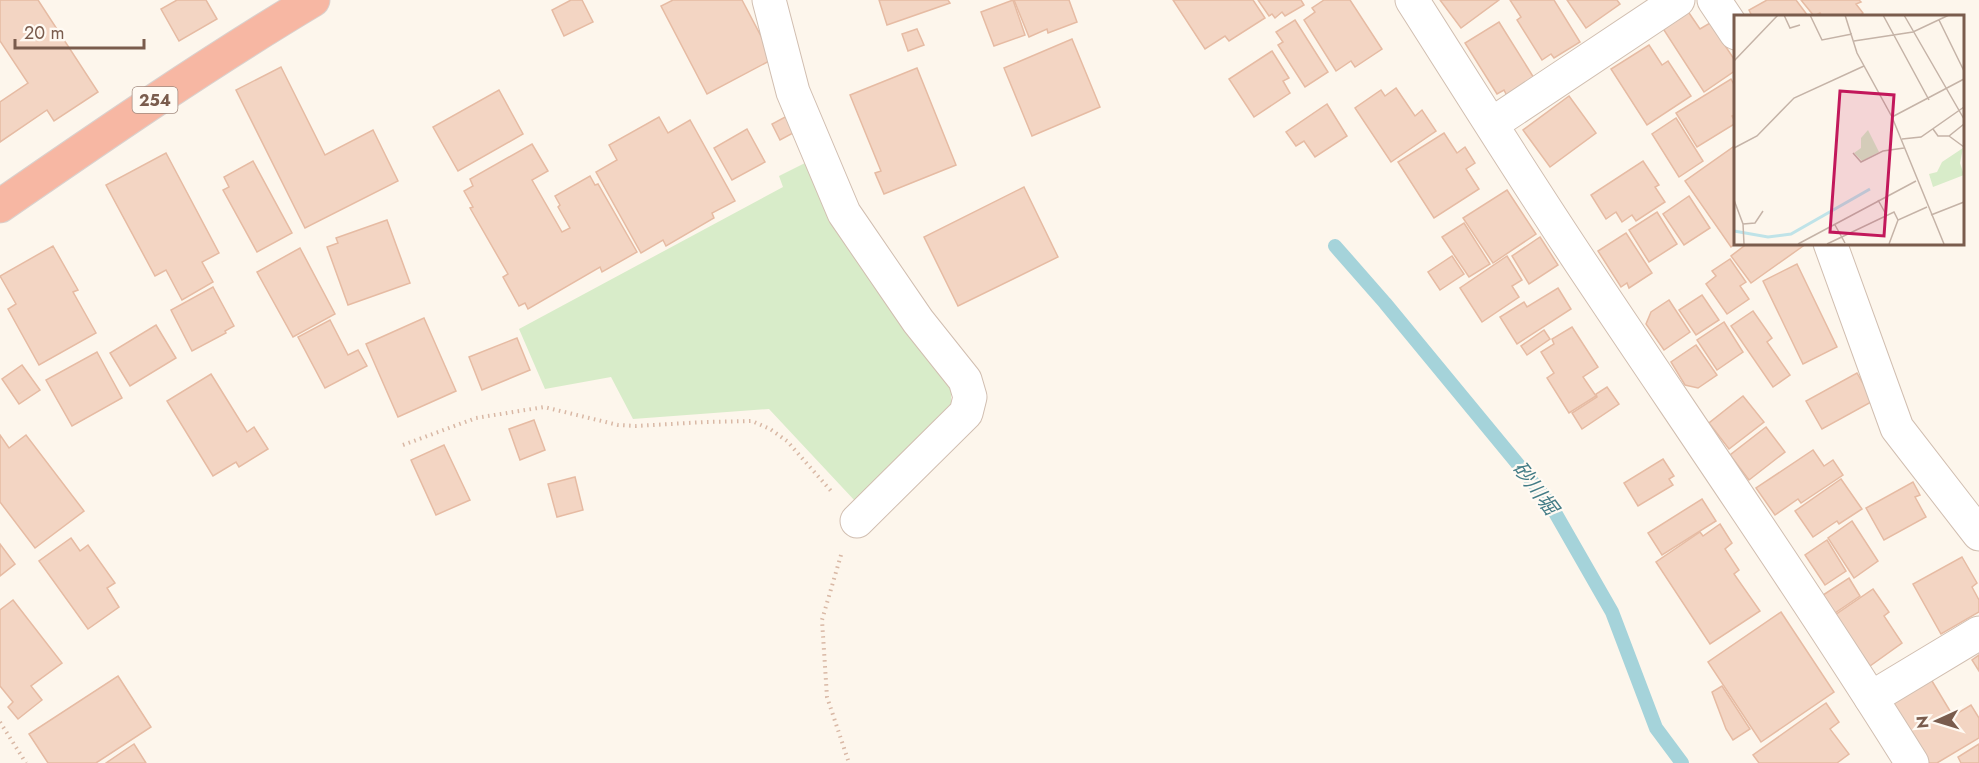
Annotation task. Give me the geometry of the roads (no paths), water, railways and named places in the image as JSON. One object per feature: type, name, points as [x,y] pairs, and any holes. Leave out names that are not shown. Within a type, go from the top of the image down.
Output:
[{"type":"highway","name":"254","points":[[0,206],[124,121],[313,0]]},
{"type":"street","points":[[769,0],[793,92],[844,213],[918,321],[965,380],[970,397],[966,413],[857,521]]},
{"type":"street","points":[[1412,0],[1591,279],[1696,432],[1912,763]]},
{"type":"street","points":[[1492,124],[1678,0]]},
{"type":"street","points":[[1714,0],[1734,30]]},
{"type":"street","points":[[1830,244],[1898,428],[1979,534]]},
{"type":"street","points":[[1871,698],[1979,633]]},
{"type":"waterway","name":"砂川堀","points":[[1335,246],[1385,303],[1549,502],[1612,612],[1656,728],[1682,763]]}]
